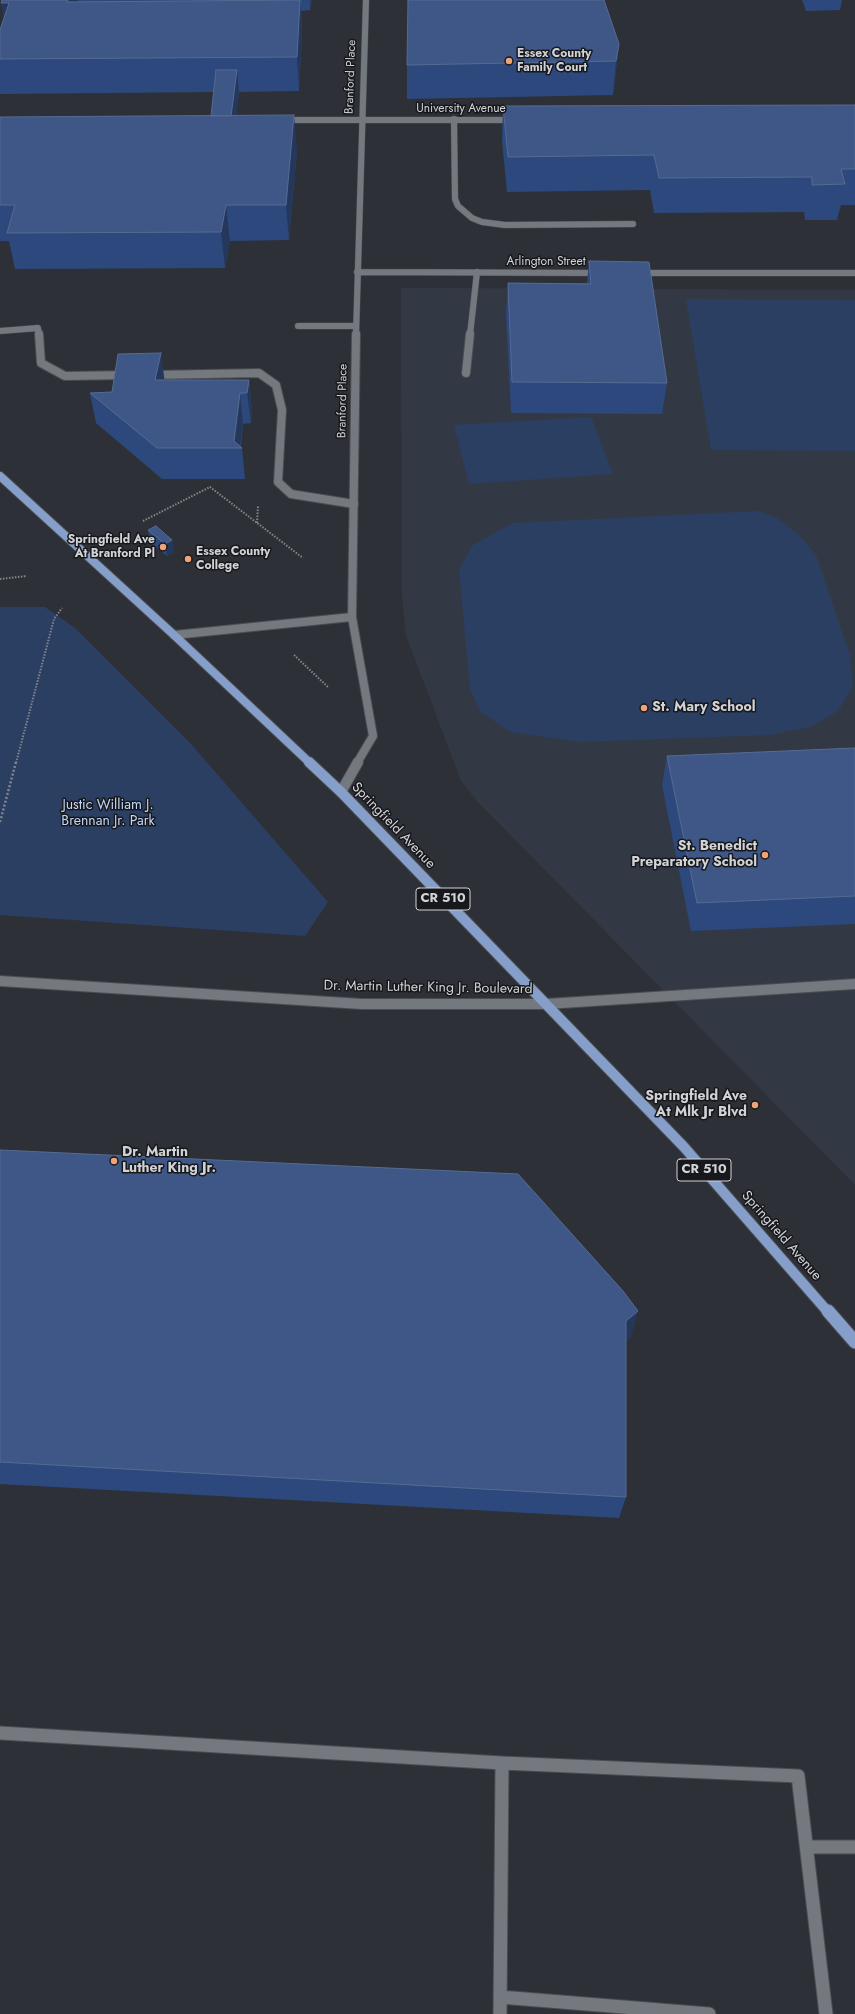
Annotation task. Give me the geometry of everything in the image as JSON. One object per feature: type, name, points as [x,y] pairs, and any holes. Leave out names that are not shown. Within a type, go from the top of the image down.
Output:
[{"type":"main road","name":"Springfield Avenue","points":[[0,476],[174,635],[341,792],[684,1147],[855,1342]]},
{"type":"street","name":"Branford Place","points":[[341,792],[373,736],[352,617],[357,272],[366,0]]},
{"type":"street","points":[[454,119],[455,199],[458,206],[472,218],[482,222],[505,225],[633,224]]},
{"type":"street","name":"University Avenue","points":[[274,120],[522,120]]},
{"type":"street","name":"Arlington Street","points":[[357,272],[611,273]]},
{"type":"street","points":[[466,372],[477,272]]},
{"type":"street","points":[[626,273],[855,273]]},
{"type":"street","points":[[298,326],[356,326]]},
{"type":"street","points":[[0,331],[38,328],[41,363],[65,376],[259,373],[276,385],[282,410],[278,482],[291,494],[354,504]]},
{"type":"street","points":[[174,635],[352,617]]},
{"type":"street","name":"Dr. Martin Luther King Jr. Boulevard","points":[[0,981],[362,1004],[546,1004],[855,984]]},
{"type":"street","points":[[0,1732],[502,1763],[798,1776],[826,2014]]},
{"type":"street","points":[[500,2014],[502,1763]]},
{"type":"street","points":[[807,1847],[855,1847]]},
{"type":"street","points":[[500,1997],[709,2014]]},
{"type":"path","points":[[144,521],[210,487],[303,558]]},
{"type":"path","points":[[0,579],[27,576]]},
{"type":"path","points":[[0,822],[54,619],[62,608]]},
{"type":"path","points":[[291,652],[329,688]]},
{"type":"shaded area","name":"St. Mary School","points":[[401,288],[855,290],[855,1185],[477,801],[461,781],[406,635],[402,595]]},
{"type":"green space","points":[[686,299],[855,300],[855,451],[711,450]]},
{"type":"green space","points":[[591,417],[613,474],[469,484],[454,425]]},
{"type":"green space","points":[[759,511],[777,518],[800,536],[816,555],[850,655],[853,686],[838,711],[810,727],[770,735],[581,742],[510,732],[480,711],[470,689],[459,570],[473,545],[513,523]]},
{"type":"green space","name":"Justic William J. Brennan Jr. Park","points":[[0,607],[45,607],[75,628],[191,744],[328,902],[305,936],[0,915]]},
{"type":"building","points":[[2,0],[68,0],[67,2],[300,0],[297,57],[0,59],[0,30],[9,3],[1,3]]},
{"type":"building","points":[[408,0],[604,0],[619,44],[616,61],[407,65]]},
{"type":"building","points":[[216,70],[237,70],[231,116],[211,116]]},
{"type":"building","points":[[855,105],[855,169],[841,169],[845,184],[812,185],[812,177],[659,178],[654,155],[508,157],[503,106]]},
{"type":"building","points":[[294,115],[286,205],[226,205],[221,232],[7,233],[15,205],[0,205],[0,117]]},
{"type":"building","points":[[589,261],[649,262],[667,383],[512,382],[508,283],[591,284]]},
{"type":"building","points":[[161,353],[155,380],[249,380],[247,393],[240,393],[234,441],[242,448],[157,448],[90,393],[112,392],[118,354]]},
{"type":"building","points":[[156,526],[172,540],[165,544],[148,530]]},
{"type":"building","name":"St. Benedict Preparatory School","points":[[855,748],[855,896],[697,903],[667,756]]},
{"type":"building","points":[[0,1150],[518,1174],[623,1291],[638,1311],[626,1321],[626,1497],[0,1462]]},
{"type":"place","name":"Essex County Family Court","points":[[509,61]]},
{"type":"place","name":"Springfield Ave At Branford Pl","points":[[163,547]]},
{"type":"place","name":"Essex County College","points":[[188,559]]},
{"type":"place","name":"St. Mary School","points":[[644,708]]},
{"type":"place","name":"St. Benedict Preparatory School","points":[[765,855]]},
{"type":"place","name":"Springfield Ave At Mlk Jr Blvd","points":[[755,1105]]},
{"type":"place","name":"Dr. Martin Luther King Jr.","points":[[114,1161]]}]
